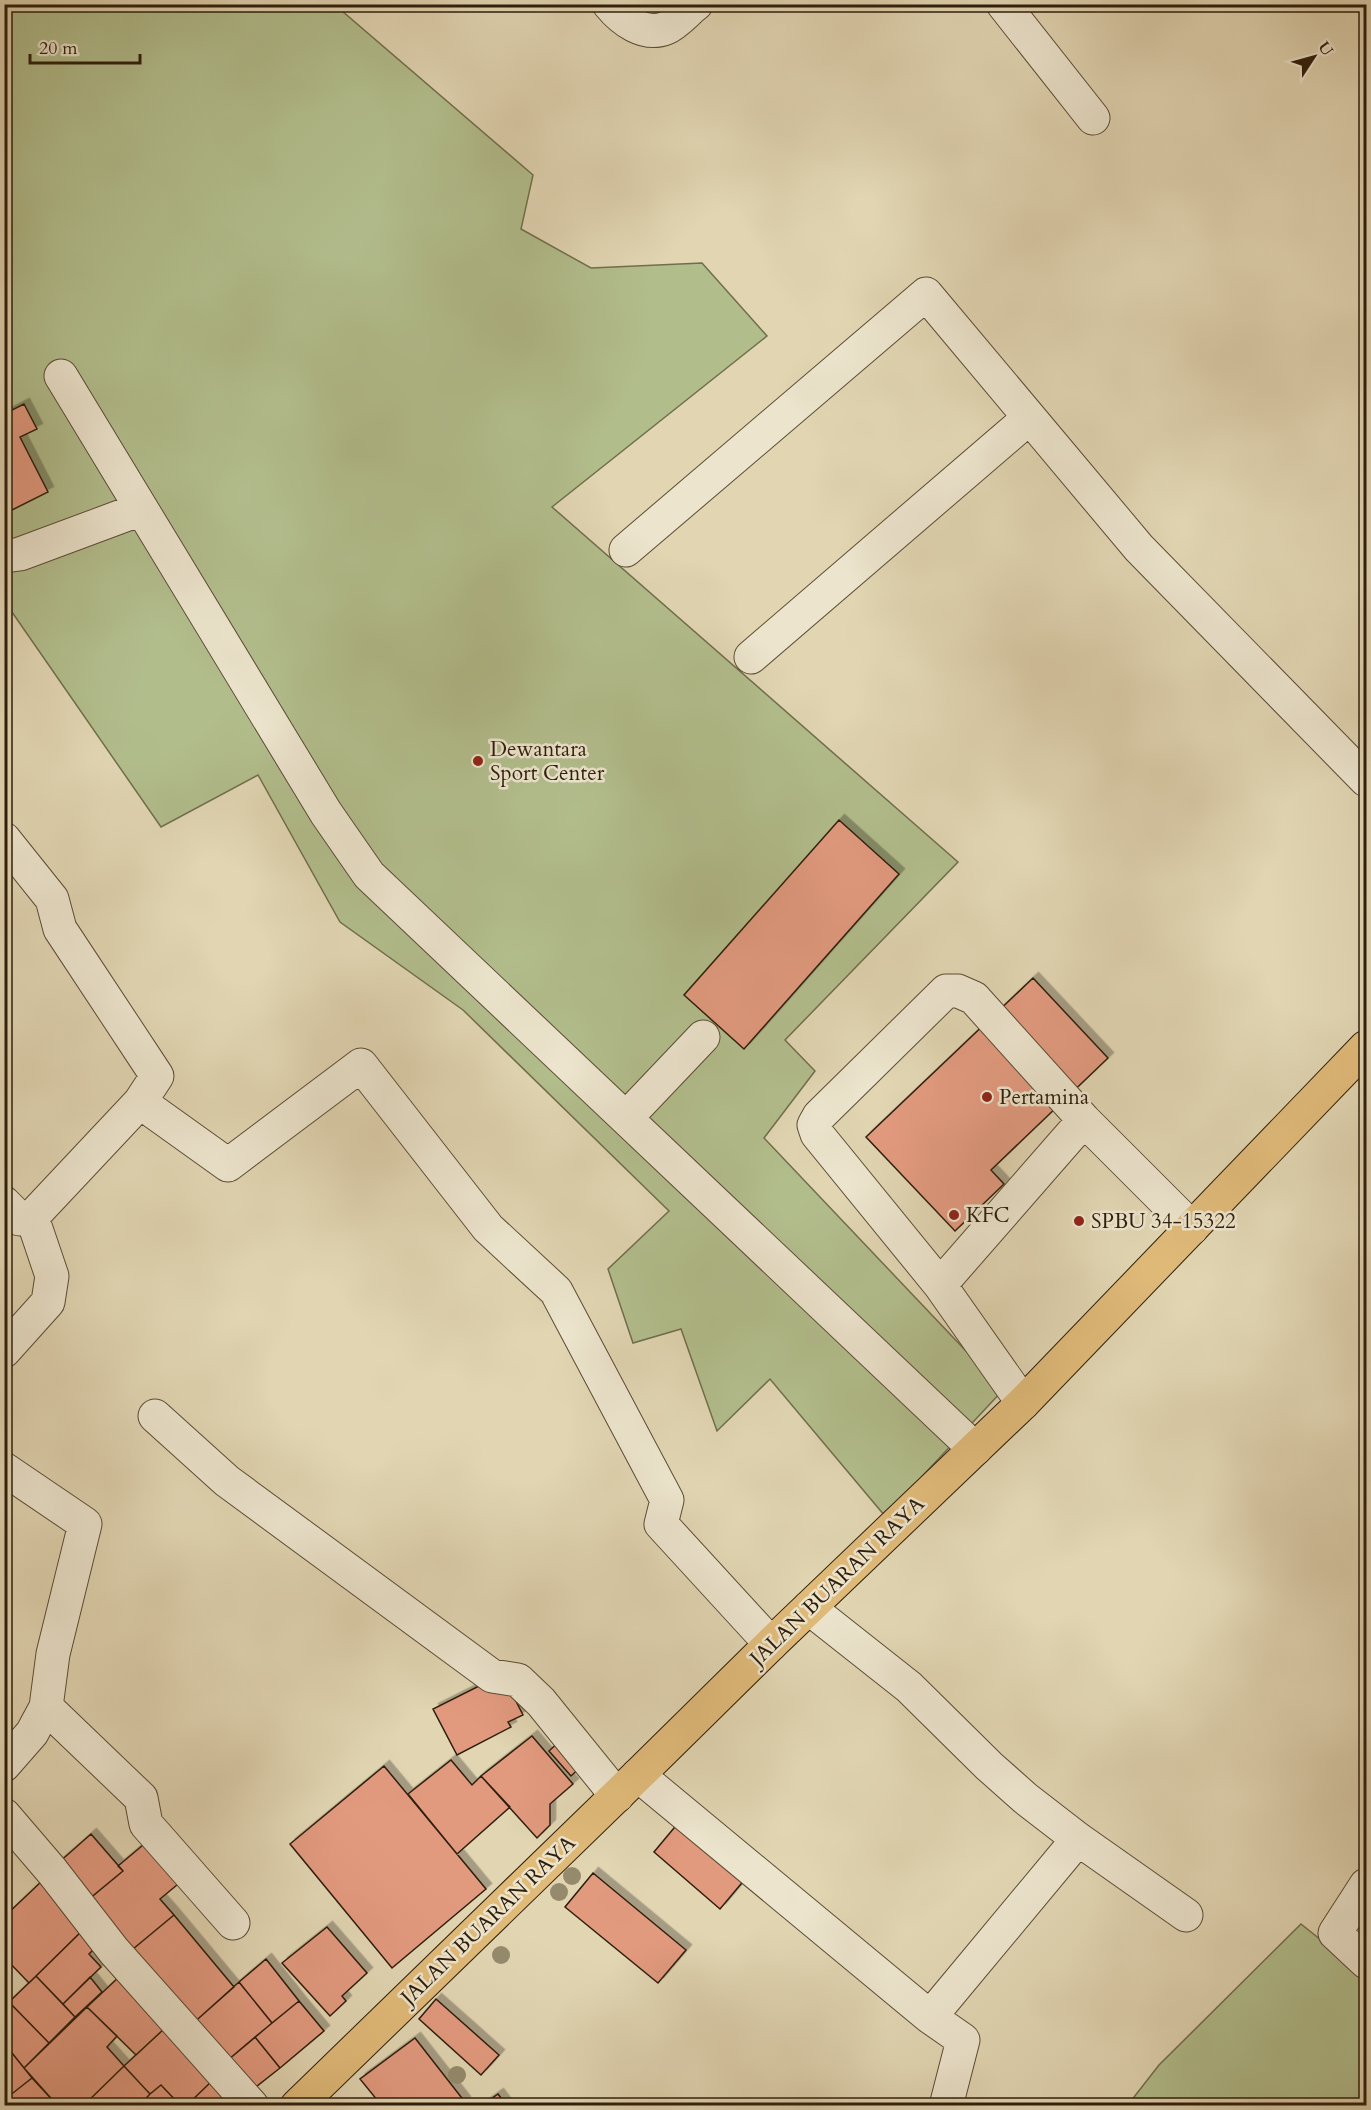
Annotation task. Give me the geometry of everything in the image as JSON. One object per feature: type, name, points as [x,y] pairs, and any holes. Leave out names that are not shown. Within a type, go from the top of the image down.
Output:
[{"type":"main road","name":"JALAN BUARAN RAYA","points":[[297,2106],[628,1786],[771,1644],[1023,1403],[1366,1047]]},
{"type":"street","points":[[609,4],[620,18],[638,28],[651,30],[666,28],[696,4]]},
{"type":"street","points":[[1003,4],[1093,118]]},
{"type":"street","points":[[626,550],[926,294],[1139,548],[1366,780]]},
{"type":"street","points":[[61,376],[326,813],[369,875],[975,1449]]},
{"type":"street","points":[[750,657],[1029,418]]},
{"type":"street","points":[[4,556],[20,554],[141,509]]},
{"type":"street","points":[[4,839],[52,899],[60,929],[157,1076],[140,1102],[18,1210],[52,1276],[48,1302],[4,1351]]},
{"type":"street","points":[[1023,1403],[940,1285],[817,1134],[814,1125],[819,1116],[946,991],[958,991],[974,998],[1084,1120],[1192,1228]]},
{"type":"street","points":[[626,1118],[703,1037]]},
{"type":"street","points":[[140,1102],[228,1165],[361,1065],[489,1228],[556,1291],[667,1500],[662,1524],[771,1644]]},
{"type":"street","points":[[940,1285],[1084,1120]]},
{"type":"street","points":[[155,1416],[227,1481],[492,1676],[518,1680],[628,1786],[963,2040],[946,2106]]},
{"type":"street","points":[[4,1469],[85,1524],[53,1654],[46,1707],[32,1733],[4,1766]]},
{"type":"street","points":[[809,1608],[909,1687],[1017,1792],[1078,1839],[1186,1915]]},
{"type":"street","points":[[46,1707],[141,1798],[146,1824],[233,1923]]},
{"type":"street","points":[[4,1815],[52,1871],[114,1952],[252,2106]]},
{"type":"street","points":[[930,2017],[1078,1839]]},
{"type":"street","points":[[1366,1885],[1335,1934],[1366,1962]]},
{"type":"green space","name":"Dewantara Sport Center","points":[[4,5],[335,5],[533,175],[521,229],[591,268],[702,263],[767,336],[552,507],[958,862],[785,1040],[815,1071],[764,1138],[1003,1390],[885,1516],[770,1379],[717,1431],[681,1329],[633,1343],[608,1269],[669,1211],[463,1010],[340,922],[258,775],[161,827],[5,602]]},
{"type":"green space","points":[[1301,1924],[1366,1976],[1366,2105],[1127,2106],[1159,2065]]},
{"type":"building","points":[[24,404],[37,429],[20,437],[48,492],[4,514],[4,414]]},
{"type":"building","points":[[839,820],[899,874],[744,1049],[684,995]]},
{"type":"building","name":"Pertamina","points":[[1033,978],[1108,1058],[991,1170],[1004,1184],[955,1231],[866,1137]]},
{"type":"building","points":[[505,1680],[523,1715],[508,1722],[511,1727],[457,1755],[433,1709],[487,1682]]},
{"type":"building","points":[[532,1736],[573,1784],[550,1804],[550,1825],[537,1838],[481,1776]]},
{"type":"building","points":[[563,1738],[585,1763],[571,1776],[549,1751]]},
{"type":"building","points":[[451,1760],[472,1785],[481,1776],[510,1807],[457,1854],[408,1794]]},
{"type":"building","points":[[384,1766],[486,1889],[392,1968],[290,1844]]},
{"type":"building","points":[[679,1822],[746,1878],[720,1909],[654,1852]]},
{"type":"building","points":[[91,1834],[123,1871],[88,1900],[57,1864]]},
{"type":"building","points":[[149,1840],[183,1880],[160,1899],[174,1915],[127,1954],[88,1900],[123,1871],[118,1866]]},
{"type":"building","points":[[593,1873],[686,1950],[658,1983],[565,1907]]},
{"type":"building","points":[[44,1879],[83,1930],[29,1983],[4,1957],[4,1917]]},
{"type":"building","points":[[174,1915],[234,1987],[190,2026],[127,1954]]},
{"type":"building","points":[[327,1927],[367,1973],[342,1996],[346,2001],[330,2016],[282,1963]]},
{"type":"building","points":[[83,1930],[96,1947],[89,1954],[101,1967],[63,2004],[36,1976]]},
{"type":"building","points":[[266,1959],[299,2001],[272,2023],[239,1982]]},
{"type":"building","points":[[36,1976],[75,2017],[49,2043],[9,2002]]},
{"type":"building","points":[[120,1976],[165,2028],[136,2055],[87,2007]]},
{"type":"building","points":[[90,1977],[102,1992],[75,2017],[63,2004]]},
{"type":"building","points":[[239,1982],[272,2023],[222,2065],[190,2026]]},
{"type":"building","points":[[436,1999],[499,2055],[481,2075],[419,2019]]},
{"type":"building","points":[[299,2001],[324,2031],[280,2068],[255,2037]]},
{"type":"building","points":[[9,2002],[49,2043],[24,2068],[4,2043],[4,2007]]},
{"type":"building","points":[[87,2007],[117,2036],[107,2047],[124,2066],[83,2106],[58,2106],[24,2068]]},
{"type":"building","points":[[165,2028],[213,2080],[186,2106],[181,2106],[161,2085],[150,2094],[124,2066]]},
{"type":"building","points":[[255,2037],[280,2068],[247,2094],[222,2065]]},
{"type":"building","points":[[415,2038],[465,2102],[462,2106],[382,2106],[360,2079]]},
{"type":"building","points":[[4,2043],[32,2078],[4,2100]]},
{"type":"building","points":[[124,2066],[150,2094],[139,2106],[83,2106]]},
{"type":"building","points":[[32,2078],[56,2104],[54,2106],[4,2106],[4,2100]]},
{"type":"building","points":[[213,2080],[236,2106],[186,2106]]},
{"type":"building","points":[[161,2085],[181,2106],[139,2106],[150,2094]]},
{"type":"building","points":[[498,2094],[507,2106],[485,2106],[484,2104]]},
{"type":"place","name":"Dewantara Sport Center","points":[[478,761]]},
{"type":"place","name":"Pertamina","points":[[987,1097]]},
{"type":"place","name":"KFC","points":[[954,1215]]},
{"type":"place","name":"SPBU 34-15322","points":[[1079,1221]]}]
